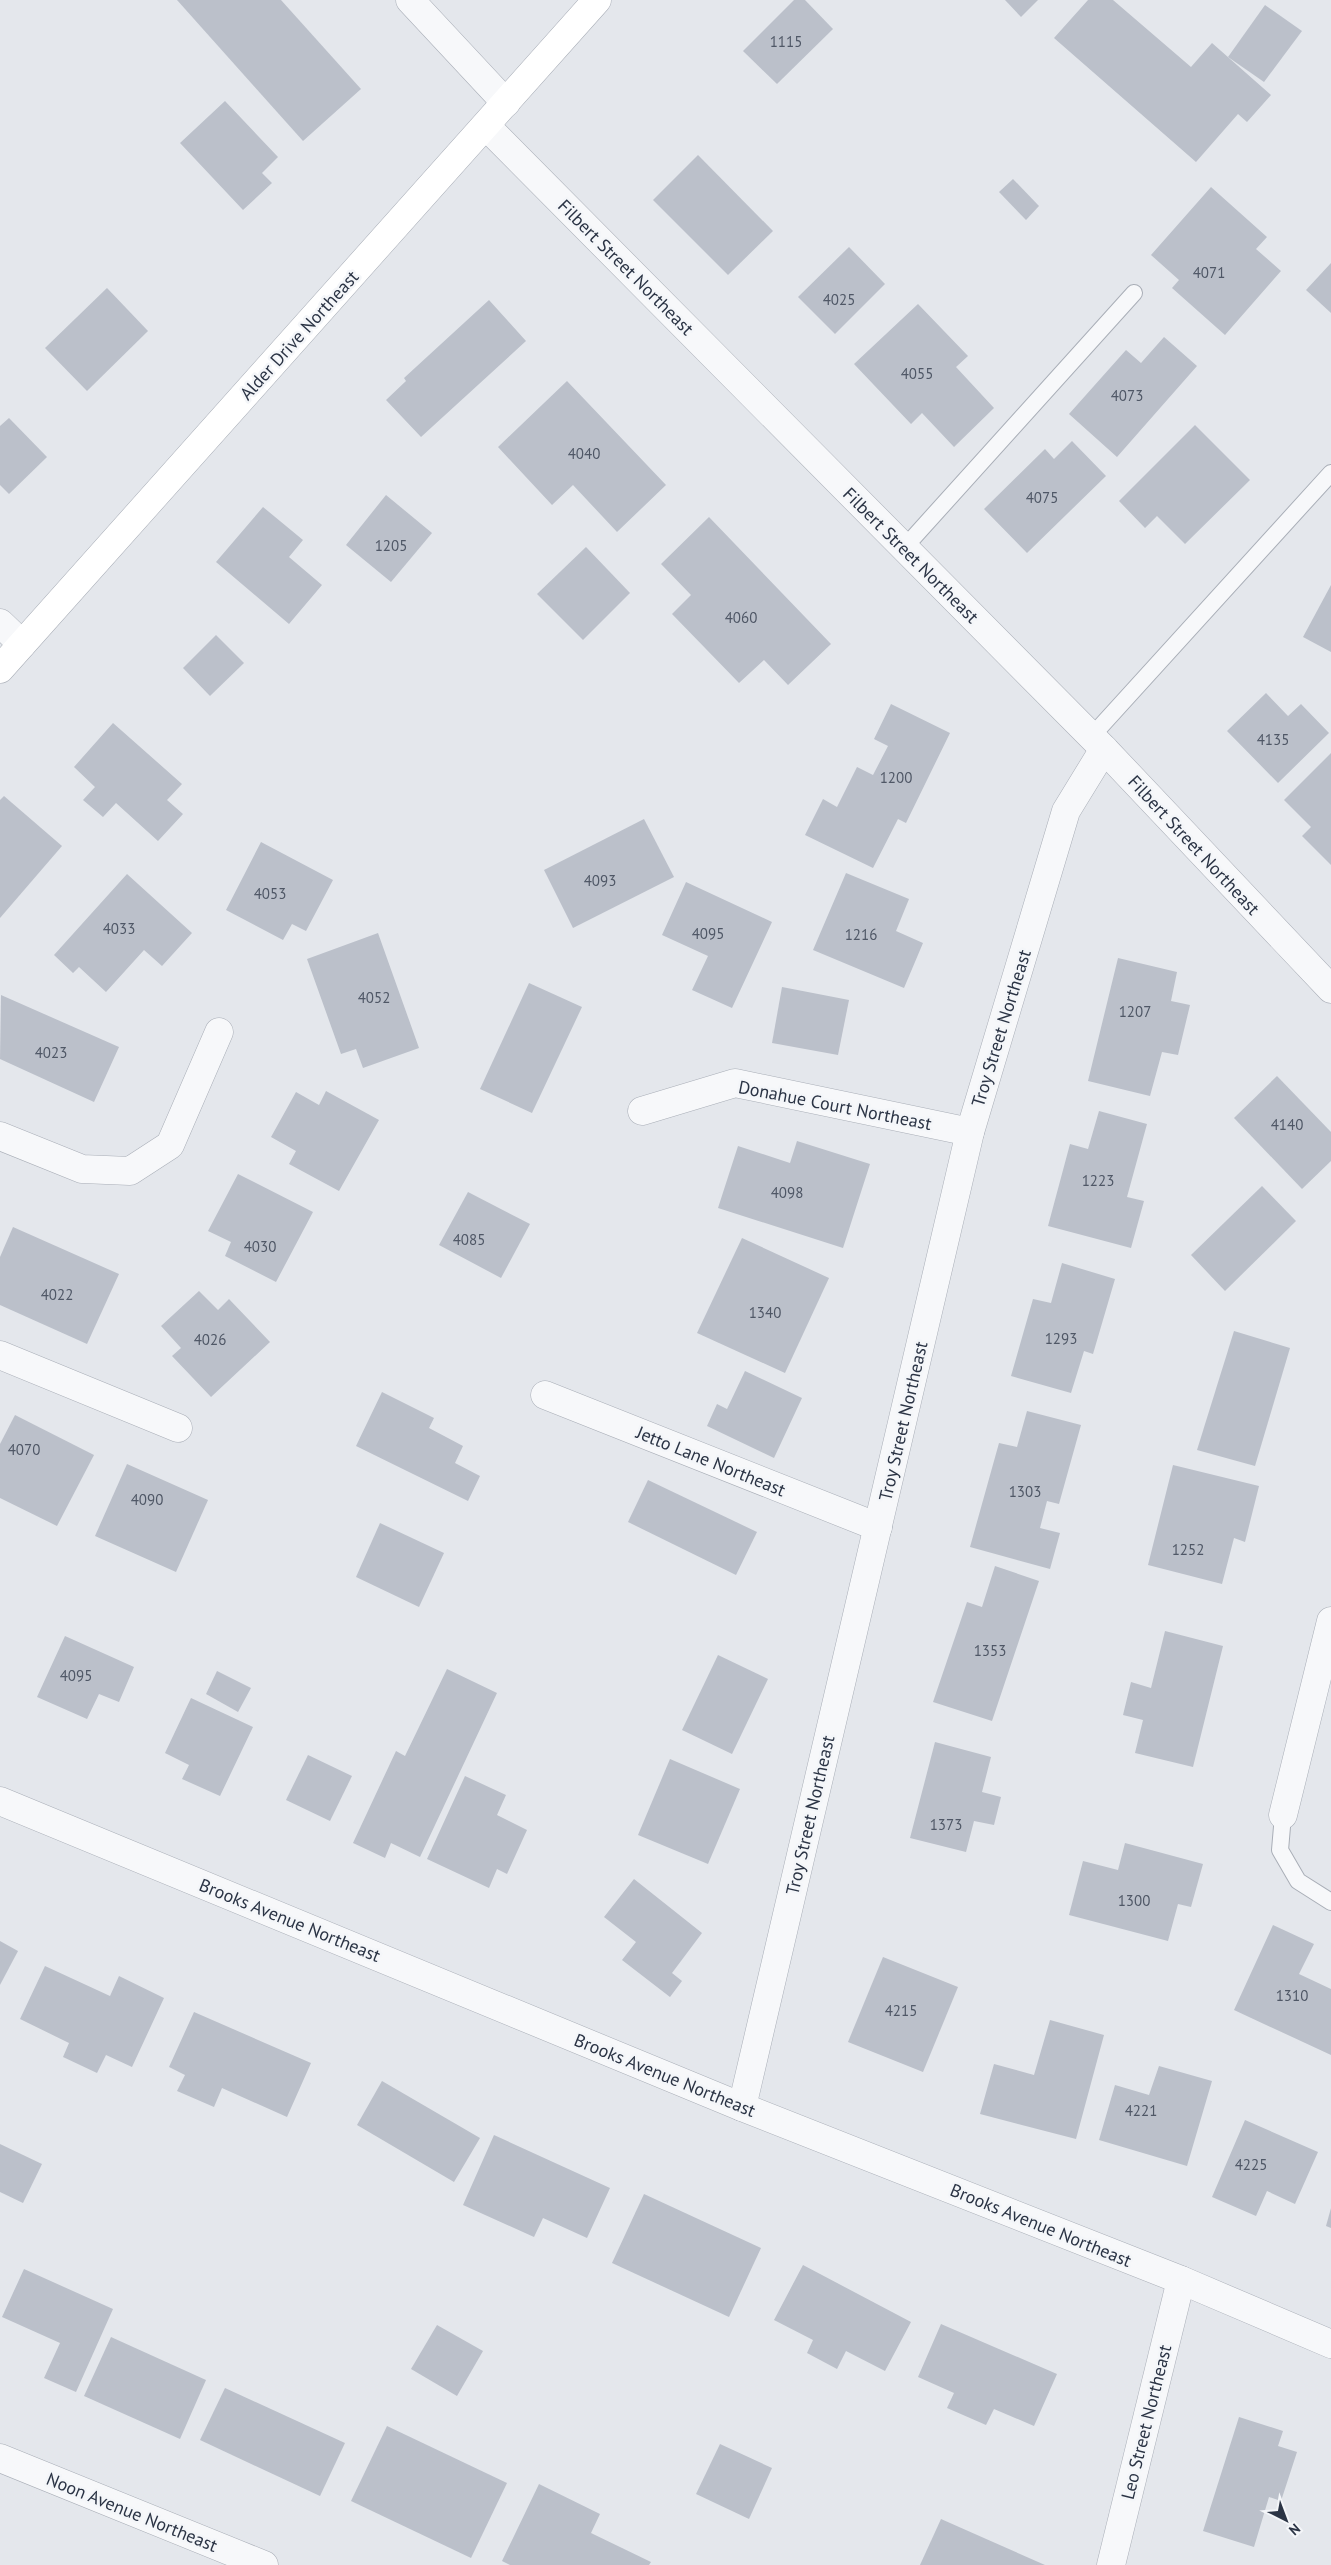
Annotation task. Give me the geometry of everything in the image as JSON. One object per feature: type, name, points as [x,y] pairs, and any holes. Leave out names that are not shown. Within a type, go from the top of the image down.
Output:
[{"type":"street","points":[[410,0],[506,103]]},
{"type":"street","name":"Alder Drive Northeast","points":[[0,669],[597,0]]},
{"type":"street","name":"Filbert Street Northeast","points":[[486,126],[1097,743],[1331,989]]},
{"type":"street","points":[[0,623],[22,644]]},
{"type":"street","name":"Troy Street Northeast","points":[[742,2106],[970,1132],[1066,811],[1097,743]]},
{"type":"street","points":[[0,1136],[82,1169],[130,1171],[170,1145],[219,1032]]},
{"type":"street","name":"Donahue Court Northeast","points":[[642,1110],[735,1083],[970,1132]]},
{"type":"street","points":[[0,1355],[178,1428]]},
{"type":"street","name":"Jetto Lane Northeast","points":[[545,1395],[878,1527]]},
{"type":"street","points":[[1283,1815],[1331,1621]]},
{"type":"street","name":"Brooks Avenue Northeast","points":[[0,1800],[742,2106],[1181,2280],[1331,2344]]},
{"type":"street","name":"Leo Street Northeast","points":[[1111,2565],[1181,2280]]},
{"type":"street","name":"Noon Avenue Northeast","points":[[0,2458],[264,2565]]},
{"type":"lane","points":[[904,548],[1134,293]]},
{"type":"lane","points":[[1097,743],[1331,473]]},
{"type":"lane","points":[[1283,1815],[1280,1850],[1298,1881],[1331,1902]]},
{"type":"building","points":[[177,0],[281,0],[361,89],[303,141]]},
{"type":"building","points":[[794,0],[805,0],[833,29],[777,84],[743,51]]},
{"type":"building","points":[[1005,0],[1038,0],[1021,17]]},
{"type":"building","points":[[1088,0],[1113,0],[1191,67],[1212,43],[1271,95],[1247,122],[1238,114],[1196,162],[1054,38]]},
{"type":"building","points":[[1265,5],[1302,31],[1264,82],[1228,57]]},
{"type":"building","points":[[225,101],[278,157],[262,173],[272,183],[243,210],[180,143]]},
{"type":"building","points":[[698,155],[773,231],[728,275],[653,200]]},
{"type":"building","points":[[1013,179],[1039,206],[1026,220],[999,192]]},
{"type":"building","points":[[1211,187],[1267,237],[1256,249],[1281,271],[1225,335],[1172,288],[1179,280],[1151,255]]},
{"type":"building","points":[[849,247],[885,284],[835,334],[798,297]]},
{"type":"building","points":[[1331,263],[1331,313],[1306,290]]},
{"type":"building","points":[[107,288],[148,331],[87,391],[45,348]]},
{"type":"building","points":[[489,300],[526,341],[421,437],[386,400],[406,381],[404,378]]},
{"type":"building","points":[[918,304],[968,356],[956,367],[994,408],[954,447],[922,413],[911,424],[854,364]]},
{"type":"building","points":[[1164,337],[1197,366],[1117,457],[1069,414],[1126,350],[1141,363]]},
{"type":"building","points":[[567,381],[666,485],[617,532],[573,485],[552,505],[498,447]]},
{"type":"building","points":[[9,418],[47,457],[9,494],[0,485],[0,426]]},
{"type":"building","points":[[1195,425],[1250,480],[1185,544],[1157,516],[1145,528],[1119,501]]},
{"type":"building","points":[[1072,441],[1106,476],[1027,553],[984,509],[1045,449],[1054,459]]},
{"type":"building","points":[[386,495],[432,533],[391,582],[346,545]]},
{"type":"building","points":[[263,507],[303,540],[289,557],[322,585],[289,624],[216,562]]},
{"type":"building","points":[[709,517],[831,644],[788,685],[764,660],[739,683],[672,614],[691,595],[661,564]]},
{"type":"building","points":[[586,547],[630,593],[583,640],[537,594]]},
{"type":"building","points":[[1331,585],[1331,652],[1303,637]]},
{"type":"building","points":[[216,635],[244,663],[210,696],[183,668]]},
{"type":"building","points":[[1266,693],[1288,716],[1301,704],[1329,733],[1278,783],[1227,731]]},
{"type":"building","points":[[891,704],[950,733],[906,823],[898,819],[873,868],[805,835],[823,799],[837,807],[857,767],[873,775],[888,746],[874,739]]},
{"type":"building","points":[[113,723],[182,784],[167,800],[183,814],[158,841],[116,803],[103,817],[83,800],[95,787],[74,767]]},
{"type":"building","points":[[1331,753],[1331,865],[1302,836],[1311,827],[1284,800]]},
{"type":"building","points":[[4,796],[62,846],[0,918],[0,800]]},
{"type":"building","points":[[644,819],[674,877],[573,928],[544,870]]},
{"type":"building","points":[[261,842],[333,880],[306,931],[292,924],[283,940],[226,910]]},
{"type":"building","points":[[846,873],[909,899],[896,931],[923,943],[904,988],[813,950]]},
{"type":"building","points":[[127,874],[192,933],[162,966],[144,950],[106,992],[79,967],[73,973],[54,955]]},
{"type":"building","points":[[686,882],[772,922],[732,1008],[692,990],[708,956],[662,935]]},
{"type":"building","points":[[378,933],[419,1048],[363,1068],[356,1049],[341,1054],[307,959]]},
{"type":"building","points":[[1118,958],[1177,972],[1171,1001],[1190,1005],[1178,1055],[1162,1052],[1150,1096],[1088,1081]]},
{"type":"building","points":[[529,983],[582,1007],[532,1113],[480,1089]]},
{"type":"building","points":[[782,987],[849,1000],[838,1055],[772,1043]]},
{"type":"building","points":[[1,995],[119,1047],[94,1102],[0,1059]]},
{"type":"building","points":[[1277,1076],[1331,1132],[1331,1161],[1302,1189],[1234,1118]]},
{"type":"building","points":[[326,1091],[379,1120],[339,1191],[289,1164],[296,1151],[271,1137],[296,1092],[319,1105]]},
{"type":"building","points":[[1099,1111],[1147,1124],[1127,1197],[1144,1201],[1131,1248],[1048,1226],[1070,1144],[1088,1149]]},
{"type":"building","points":[[797,1141],[870,1164],[843,1248],[718,1208],[738,1146],[790,1163]]},
{"type":"building","points":[[238,1174],[313,1212],[276,1282],[225,1256],[231,1242],[208,1231]]},
{"type":"building","points":[[1262,1186],[1296,1221],[1225,1291],[1191,1255]]},
{"type":"building","points":[[468,1192],[530,1224],[501,1278],[439,1245]]},
{"type":"building","points":[[13,1227],[119,1274],[87,1344],[0,1305],[0,1257]]},
{"type":"building","points":[[742,1238],[829,1278],[785,1373],[697,1333]]},
{"type":"building","points":[[1062,1263],[1115,1279],[1093,1354],[1084,1351],[1071,1393],[1011,1376],[1033,1299],[1051,1303]]},
{"type":"building","points":[[199,1291],[218,1310],[229,1299],[270,1342],[211,1397],[172,1356],[181,1348],[161,1326]]},
{"type":"building","points":[[1234,1331],[1290,1348],[1255,1466],[1197,1450]]},
{"type":"building","points":[[745,1371],[802,1398],[774,1458],[707,1426],[717,1404],[727,1409]]},
{"type":"building","points":[[382,1392],[434,1418],[429,1428],[463,1446],[455,1463],[480,1476],[468,1501],[356,1446]]},
{"type":"building","points":[[1027,1411],[1081,1425],[1059,1504],[1047,1501],[1040,1528],[1060,1533],[1050,1569],[970,1547],[999,1443],[1017,1447]]},
{"type":"building","points":[[15,1415],[94,1455],[57,1526],[0,1498],[0,1444]]},
{"type":"building","points":[[127,1464],[208,1500],[176,1572],[95,1536]]},
{"type":"building","points":[[1173,1465],[1259,1486],[1245,1542],[1234,1538],[1222,1584],[1148,1565]]},
{"type":"building","points":[[648,1480],[757,1532],[736,1575],[628,1522]]},
{"type":"building","points":[[380,1523],[444,1553],[419,1607],[356,1577]]},
{"type":"building","points":[[995,1566],[1039,1581],[992,1721],[933,1702],[967,1602],[982,1607]]},
{"type":"building","points":[[1165,1631],[1223,1646],[1193,1767],[1135,1753],[1143,1720],[1123,1715],[1131,1682],[1151,1688]]},
{"type":"building","points":[[65,1636],[134,1667],[119,1702],[99,1694],[87,1719],[37,1697]]},
{"type":"building","points":[[718,1655],[768,1679],[732,1754],[682,1730]]},
{"type":"building","points":[[447,1669],[497,1693],[420,1857],[391,1843],[385,1858],[353,1843],[396,1751],[405,1756]]},
{"type":"building","points":[[217,1671],[251,1688],[238,1712],[206,1694]]},
{"type":"building","points":[[191,1698],[253,1727],[220,1796],[182,1779],[189,1765],[165,1753]]},
{"type":"building","points":[[935,1742],[991,1757],[982,1792],[1001,1797],[994,1825],[974,1821],[966,1852],[910,1838]]},
{"type":"building","points":[[308,1755],[352,1776],[330,1821],[286,1800]]},
{"type":"building","points":[[670,1759],[740,1789],[708,1864],[638,1835]]},
{"type":"building","points":[[465,1776],[506,1795],[497,1815],[527,1830],[507,1874],[497,1869],[489,1888],[427,1859]]},
{"type":"building","points":[[1125,1843],[1203,1864],[1191,1907],[1178,1904],[1168,1941],[1069,1915],[1083,1861],[1118,1870]]},
{"type":"building","points":[[634,1879],[702,1933],[672,1973],[682,1981],[670,1997],[622,1960],[636,1942],[604,1917]]},
{"type":"building","points":[[1273,1925],[1314,1944],[1299,1974],[1331,1989],[1331,2055],[1234,2010]]},
{"type":"building","points":[[0,1941],[18,1951],[0,1985]]},
{"type":"building","points":[[883,1957],[958,1987],[923,2072],[848,2042]]},
{"type":"building","points":[[45,1966],[110,1996],[119,1976],[164,1998],[132,2067],[106,2055],[97,2073],[63,2057],[69,2043],[20,2019]]},
{"type":"building","points":[[194,2012],[311,2063],[287,2117],[222,2088],[214,2107],[177,2091],[185,2075],[169,2067]]},
{"type":"building","points":[[1050,2020],[1104,2035],[1076,2139],[980,2114],[994,2064],[1034,2075]]},
{"type":"building","points":[[1159,2066],[1212,2081],[1187,2166],[1099,2140],[1115,2085],[1149,2095]]},
{"type":"building","points":[[382,2081],[480,2138],[454,2182],[357,2125]]},
{"type":"building","points":[[1245,2120],[1318,2152],[1295,2204],[1267,2191],[1256,2216],[1212,2197]]},
{"type":"building","points":[[494,2135],[610,2188],[587,2238],[543,2218],[534,2237],[463,2205]]},
{"type":"building","points":[[0,2144],[42,2164],[23,2203],[0,2192]]},
{"type":"building","points":[[644,2194],[761,2248],[729,2317],[612,2263]]},
{"type":"building","points":[[1331,2208],[1331,2228],[1326,2226]]},
{"type":"building","points":[[803,2265],[911,2322],[885,2371],[846,2351],[837,2369],[807,2353],[813,2340],[774,2320]]},
{"type":"building","points":[[24,2269],[113,2309],[76,2392],[44,2378],[60,2343],[2,2317]]},
{"type":"building","points":[[941,2324],[1057,2374],[1034,2426],[994,2409],[986,2425],[947,2408],[954,2393],[918,2377]]},
{"type":"building","points":[[437,2325],[483,2351],[457,2396],[411,2369]]},
{"type":"building","points":[[111,2337],[206,2380],[180,2439],[84,2396]]},
{"type":"building","points":[[225,2388],[345,2443],[320,2496],[200,2440]]},
{"type":"building","points":[[1239,2417],[1283,2431],[1278,2446],[1297,2452],[1281,2501],[1269,2497],[1254,2547],[1203,2531]]},
{"type":"building","points":[[387,2426],[507,2483],[471,2558],[351,2501]]},
{"type":"building","points":[[720,2444],[772,2468],[749,2519],[696,2494]]},
{"type":"building","points":[[539,2484],[600,2514],[591,2533],[651,2562],[649,2565],[510,2565],[502,2561]]},
{"type":"building","points":[[941,2519],[1045,2565],[920,2565]]}]
